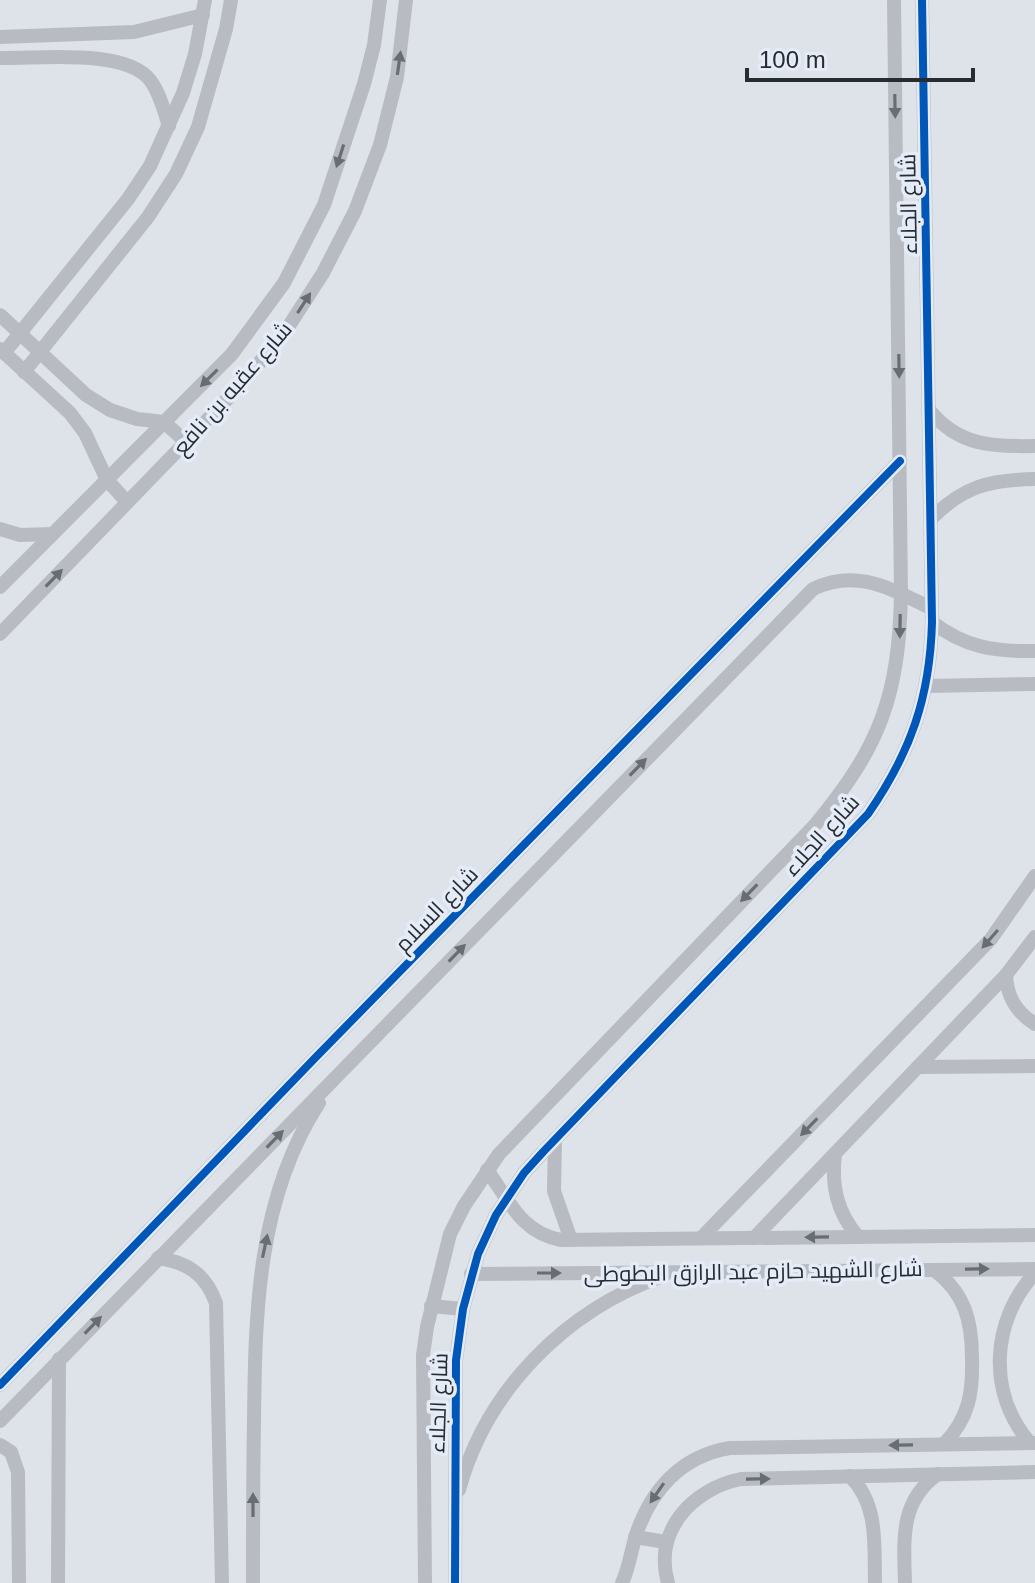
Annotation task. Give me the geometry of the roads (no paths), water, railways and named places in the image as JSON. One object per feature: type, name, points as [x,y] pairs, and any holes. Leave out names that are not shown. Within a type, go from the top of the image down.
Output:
[{"type":"street","points":[[24,372],[148,217],[176,174],[198,127],[210,91],[231,0]]},
{"type":"street","name":"شارع عقبه بن نافع","points":[[0,587],[232,354],[284,283],[324,205],[364,84],[374,45],[380,0]]},
{"type":"street","name":"شارع عقبه بن نافع","points":[[0,634],[240,386],[285,332],[323,273],[349,223],[380,145],[397,77],[406,0]]},
{"type":"street","name":"شارع الجلاء","points":[[425,1582],[423,1355],[431,1306],[450,1234],[464,1206],[487,1170],[531,1118],[815,825],[847,786],[873,742],[891,694],[900,645],[901,594],[894,0]]},
{"type":"street","name":"شارع الجلاء","points":[[456,1582],[456,1360],[471,1274],[486,1234],[524,1173],[868,814],[906,751],[927,686],[932,615],[922,0]]},
{"type":"street","points":[[0,37],[134,32],[204,8]]},
{"type":"street","points":[[127,502],[107,480],[85,433],[70,413],[2,351],[20,334],[128,199],[150,166],[191,67],[204,8]]},
{"type":"street","points":[[0,58],[103,59],[128,64],[150,79],[169,126]]},
{"type":"street","points":[[0,315],[86,395],[110,410],[137,419],[164,422],[186,442]]},
{"type":"street","points":[[930,411],[949,430],[973,443],[1000,447],[1035,446]]},
{"type":"street","name":"شارع السلام","points":[[0,1385],[316,1057],[900,461]]},
{"type":"street","points":[[931,519],[951,500],[975,487],[1002,480],[1035,479]]},
{"type":"street","points":[[0,529],[20,535],[53,534]]},
{"type":"street","name":"شارع السلام","points":[[0,1421],[813,589],[846,578],[863,580],[901,594],[932,615],[951,636],[974,646],[997,651],[1035,651]]},
{"type":"street","points":[[927,686],[1035,684]]},
{"type":"street","points":[[701,1238],[971,960],[1009,916],[1035,876]]},
{"type":"street","points":[[754,1238],[1006,975],[1035,937]]},
{"type":"street","points":[[1006,975],[1013,1003],[1035,1024]]},
{"type":"street","points":[[253,1583],[257,1301],[263,1253],[290,1160],[310,1117],[336,1076],[316,1057]]},
{"type":"street","points":[[918,1067],[1035,1066]]},
{"type":"street","points":[[555,1140],[554,1191],[571,1240]]},
{"type":"street","points":[[835,1154],[835,1192],[843,1216],[858,1237]]},
{"type":"street","name":"شارع الشهيد حازم عبد الرازق البطوطى","points":[[487,1170],[517,1215],[532,1230],[551,1238],[1035,1235]]},
{"type":"street","points":[[158,1258],[172,1260],[195,1271],[212,1291],[216,1303],[222,1583]]},
{"type":"street","points":[[934,1270],[959,1295],[971,1328],[973,1377],[970,1402],[960,1425],[944,1444]]},
{"type":"street","points":[[1033,1443],[1014,1421],[1003,1396],[1000,1343],[1014,1302],[1035,1271]]},
{"type":"street","name":"شارع الشهيد حازم عبد الرازق البطوطى","points":[[471,1274],[1035,1271]]},
{"type":"street","points":[[454,1510],[462,1481],[485,1425],[519,1375],[540,1353],[602,1304],[637,1286],[674,1273]]},
{"type":"street","points":[[431,1306],[463,1309]]},
{"type":"street","points":[[58,1583],[59,1359]]},
{"type":"street","points":[[622,1583],[635,1537],[647,1508],[663,1483],[689,1462],[719,1450],[1033,1443]]},
{"type":"street","points":[[0,1445],[11,1452],[18,1472],[19,1583]]},
{"type":"street","points":[[668,1583],[664,1561],[666,1542],[673,1525],[689,1504],[713,1487],[727,1482],[741,1479],[1035,1472]]},
{"type":"street","points":[[905,1583],[904,1532],[907,1512],[922,1486],[938,1474]]},
{"type":"street","points":[[850,1476],[867,1498],[872,1515],[875,1583]]},
{"type":"street","points":[[635,1537],[666,1542]]},
{"type":"street","points":[[425,1582],[456,1582]]}]
